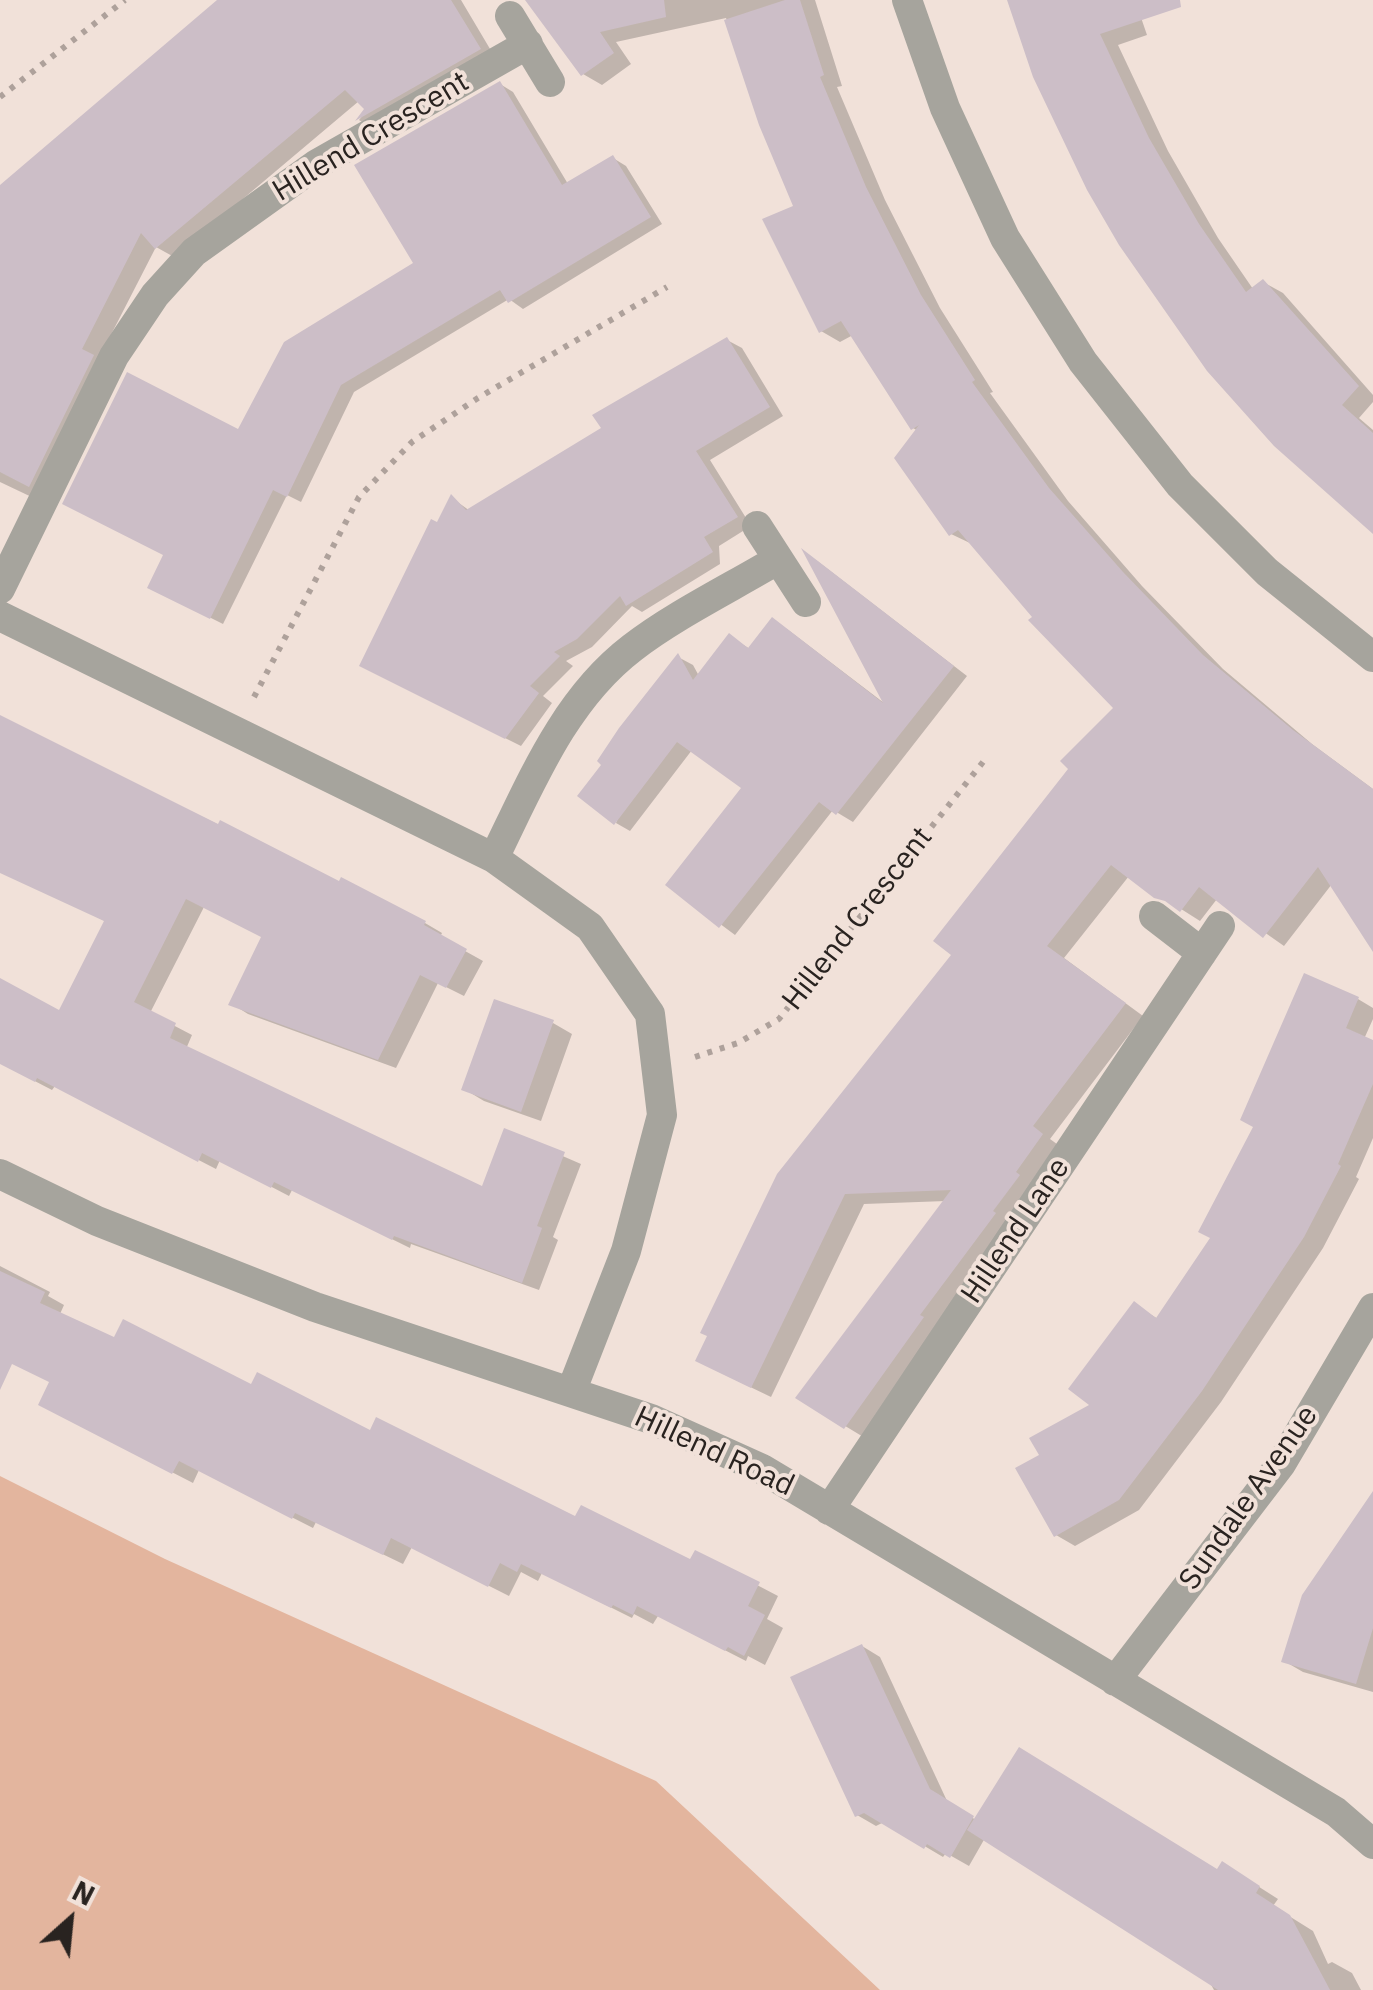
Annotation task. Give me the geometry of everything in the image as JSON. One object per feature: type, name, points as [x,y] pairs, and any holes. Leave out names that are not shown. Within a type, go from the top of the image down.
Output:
[{"type":"street","points":[[907,0],[945,108],[1005,238],[1083,362],[1180,485],[1268,572],[1373,657]]},
{"type":"street","points":[[510,16],[550,82]]},
{"type":"street","name":"Hillend Crescent","points":[[0,589],[114,356],[155,294],[194,252],[316,164],[528,44]]},
{"type":"street","points":[[757,526],[806,602]]},
{"type":"street","points":[[494,858],[557,732],[594,686],[632,648],[777,560]]},
{"type":"street","points":[[0,616],[494,858],[590,927],[650,1014],[662,1116],[626,1251],[572,1392]]},
{"type":"street","points":[[1154,916],[1202,953]]},
{"type":"street","name":"Hillend Lane","points":[[829,1510],[1220,926]]},
{"type":"street","name":"Hillend Road","points":[[0,1174],[96,1221],[316,1307],[651,1419],[762,1469],[1336,1812],[1373,1844]]},
{"type":"street","name":"Sundale Avenue","points":[[1115,1681],[1280,1464],[1373,1308]]},
{"type":"path","points":[[0,97],[125,0]]},
{"type":"path","points":[[236,734],[360,497],[412,442],[478,398],[667,286]]},
{"type":"path","name":"Hillend Crescent","points":[[655,1066],[738,1043],[779,1019],[983,762]]},
{"type":"shaded area","points":[[0,1476],[165,1559],[656,1781],[880,1990],[0,1990]]},
{"type":"building","points":[[217,0],[451,0],[481,49],[355,121],[364,109],[345,90],[155,249],[141,233],[82,349],[94,355],[29,487],[0,472],[0,185]]},
{"type":"building","points":[[525,0],[664,0],[666,17],[600,32],[614,53],[581,76]]},
{"type":"building","points":[[785,0],[800,0],[824,75],[820,77],[866,187],[921,295],[975,380],[972,382],[1049,488],[1203,655],[1293,730],[1373,789],[1373,952],[1318,867],[1263,938],[1199,887],[1180,912],[1154,898],[1111,865],[1047,946],[1126,1003],[1033,1126],[1043,1134],[1016,1172],[1020,1175],[844,1429],[795,1398],[951,1190],[845,1194],[751,1388],[695,1361],[707,1336],[700,1333],[777,1174],[951,955],[933,941],[1068,769],[1060,761],[1113,708],[1028,620],[1032,617],[958,530],[949,536],[894,458],[919,425],[911,430],[841,321],[819,333],[762,219],[793,206],[759,125],[724,20]]},
{"type":"building","points":[[1007,0],[1180,0],[1181,7],[1100,34],[1149,138],[1199,224],[1246,292],[1263,279],[1359,386],[1342,405],[1373,433],[1373,534],[1274,446],[1207,371],[1119,245],[1087,190],[1033,77]]},
{"type":"building","points":[[500,81],[562,185],[613,155],[651,217],[508,303],[500,290],[341,385],[287,497],[273,490],[210,619],[147,588],[163,555],[62,504],[127,372],[238,429],[284,342],[413,263],[354,165]]},
{"type":"building","points":[[727,337],[770,407],[696,451],[738,517],[704,537],[713,552],[626,606],[620,596],[577,639],[554,652],[560,656],[530,686],[539,693],[505,739],[359,666],[431,519],[437,522],[451,494],[466,510],[601,428],[592,415]]},
{"type":"building","points":[[801,548],[954,666],[836,815],[819,802],[719,928],[665,885],[741,788],[677,742],[614,825],[577,796],[601,765],[597,761],[619,728],[678,653],[693,680],[729,633],[748,648],[772,617],[883,703]]},
{"type":"building","points":[[0,715],[218,824],[220,820],[339,881],[341,877],[426,921],[424,925],[467,949],[446,988],[420,975],[378,1060],[228,1005],[261,937],[186,899],[134,1002],[176,1023],[170,1038],[482,1186],[504,1128],[565,1152],[537,1226],[542,1228],[522,1283],[394,1236],[392,1240],[274,1182],[271,1188],[202,1153],[198,1162],[37,1078],[35,1082],[0,1064],[0,978],[59,1010],[104,921],[0,873]]},
{"type":"building","points":[[1304,973],[1359,997],[1346,1028],[1373,1040],[1373,1084],[1338,1164],[1341,1166],[1304,1237],[1202,1391],[1119,1500],[1054,1537],[1015,1468],[1039,1455],[1029,1438],[1089,1405],[1068,1389],[1134,1301],[1156,1318],[1210,1238],[1198,1232],[1253,1127],[1240,1120]]},
{"type":"building","points":[[494,999],[554,1020],[521,1112],[461,1090]]},
{"type":"building","points":[[0,1271],[45,1292],[40,1303],[114,1337],[123,1319],[251,1384],[257,1372],[370,1430],[376,1417],[575,1516],[581,1505],[690,1559],[695,1550],[760,1582],[748,1606],[765,1615],[744,1656],[728,1647],[725,1651],[637,1606],[633,1615],[613,1605],[611,1608],[521,1564],[517,1572],[500,1563],[488,1587],[391,1538],[383,1555],[295,1513],[292,1519],[179,1461],[172,1474],[38,1405],[49,1382],[12,1364],[0,1390]]},
{"type":"building","points":[[1373,1491],[1373,1628],[1356,1684],[1281,1662],[1302,1595]]},
{"type":"building","points":[[862,1644],[930,1789],[974,1816],[950,1858],[927,1844],[924,1849],[864,1813],[855,1817],[790,1677]]},
{"type":"building","points":[[1019,1747],[1217,1869],[1222,1861],[1260,1886],[1256,1893],[1290,1915],[1330,1990],[1218,1990],[967,1830]]}]
